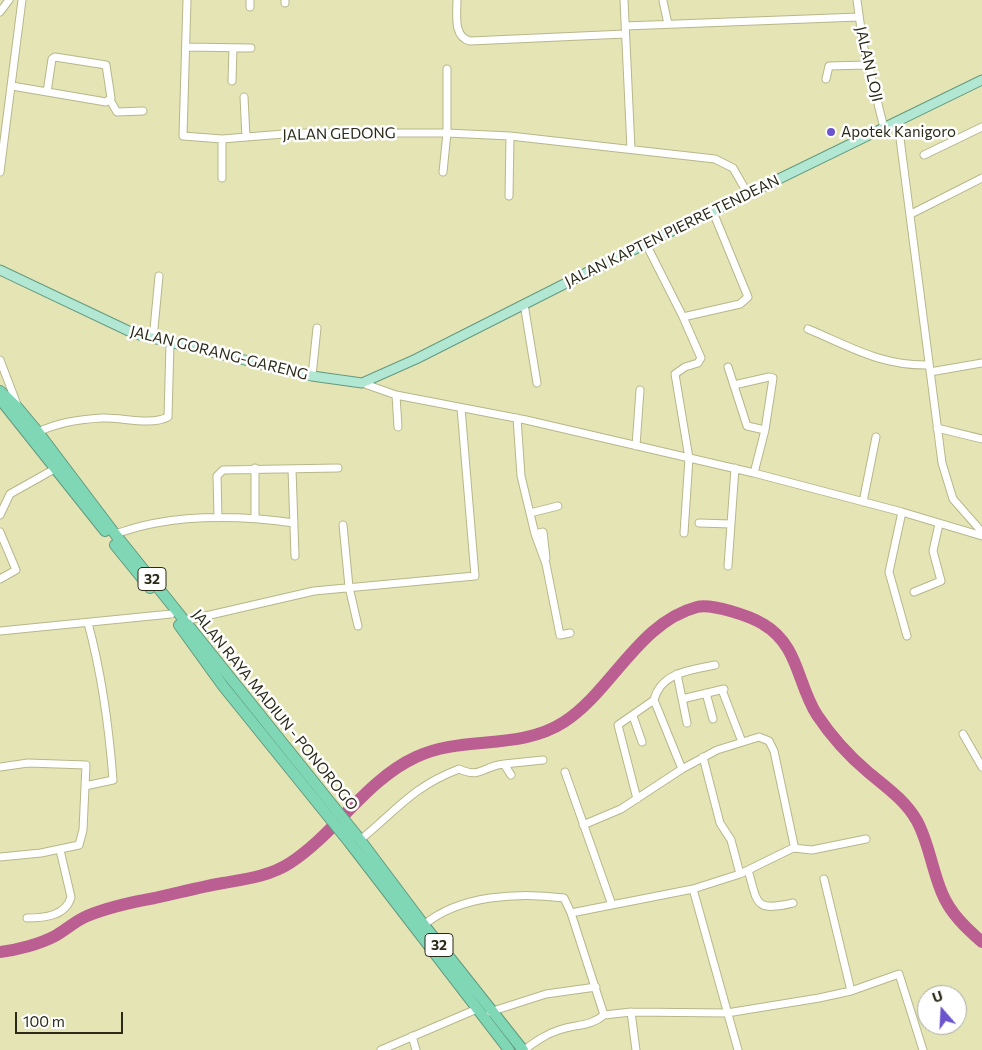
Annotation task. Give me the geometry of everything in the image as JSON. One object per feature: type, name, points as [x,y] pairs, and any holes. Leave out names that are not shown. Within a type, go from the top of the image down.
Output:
[{"type":"highway","name":"JALAN RAYA MADIUN - PONOROGO","points":[[0,391],[18,408],[38,432],[58,467],[171,614],[223,686],[253,715]]},
{"type":"highway","name":"JALAN RAYA MADIUN - PONOROGO","points":[[1,402],[115,534],[184,621],[253,715],[299,773],[360,838],[424,925],[523,1050]]},
{"type":"highway","name":"JALAN RAYA MADIUN - PONOROGO","points":[[360,838],[388,896],[509,1050]]},
{"type":"highway","points":[[388,896],[396,888]]},
{"type":"main road","name":"JALAN KAPTEN PIERRE TENDEAN","points":[[362,383],[416,359],[524,304],[884,128],[898,123],[982,80]]},
{"type":"main road","name":"JALAN GORANG-GARENG","points":[[0,270],[118,328],[170,343],[312,376],[362,383]]},
{"type":"street","points":[[0,12],[9,0]]},
{"type":"street","points":[[0,172],[22,0]]},
{"type":"street","name":"JALAN GEDONG","points":[[187,0],[183,136],[222,139],[296,134],[447,133],[510,136],[714,159],[733,168],[748,194]]},
{"type":"street","points":[[457,0],[459,34],[463,39],[470,41],[625,30],[668,24],[859,17]]},
{"type":"street","points":[[624,0],[631,149]]},
{"type":"street","name":"JALAN LOJI","points":[[857,0],[867,64],[884,128]]},
{"type":"street","points":[[663,1],[668,24]]},
{"type":"street","points":[[186,47],[250,48]]},
{"type":"street","points":[[232,81],[233,48]]},
{"type":"street","points":[[46,92],[52,59],[55,57],[105,64],[110,100],[117,112],[143,111]]},
{"type":"street","points":[[826,78],[830,66],[867,64]]},
{"type":"street","points":[[443,172],[447,133],[447,69]]},
{"type":"street","points":[[12,86],[106,102],[110,100]]},
{"type":"street","points":[[244,97],[246,137]]},
{"type":"street","points":[[898,123],[942,463],[953,499],[982,534]]},
{"type":"street","points":[[924,155],[982,127]]},
{"type":"street","points":[[509,196],[510,136]]},
{"type":"street","points":[[222,139],[222,178]]},
{"type":"street","points":[[911,214],[982,178]]},
{"type":"street","points":[[683,317],[729,308],[747,300],[746,292],[714,212]]},
{"type":"street","points":[[646,244],[683,317],[701,358],[698,363],[685,367],[675,374],[689,458],[684,533]]},
{"type":"street","points":[[153,338],[159,276]]},
{"type":"street","points":[[524,304],[537,383]]},
{"type":"street","points":[[312,376],[317,328]]},
{"type":"street","points":[[808,329],[879,360],[908,366],[929,369],[982,363]]},
{"type":"street","points":[[38,432],[53,426],[101,418],[159,420],[168,417],[170,343]]},
{"type":"street","points":[[0,360],[18,408]]},
{"type":"street","points":[[728,367],[747,426],[765,430]]},
{"type":"street","points":[[734,385],[769,377],[773,378],[765,430],[754,473]]},
{"type":"street","points":[[362,383],[396,395],[517,418],[735,468],[982,534]]},
{"type":"street","points":[[636,446],[640,390]]},
{"type":"street","points":[[396,395],[398,427]]},
{"type":"street","points":[[184,621],[314,591],[476,575],[461,408]]},
{"type":"street","points":[[517,418],[521,476],[535,534],[543,532],[546,564],[560,635],[570,633]]},
{"type":"street","points":[[937,428],[982,439]]},
{"type":"street","points":[[863,502],[876,437]]},
{"type":"street","points":[[0,515],[10,494],[58,467]]},
{"type":"street","points":[[218,518],[217,476],[220,472],[228,469],[255,468],[338,468]]},
{"type":"street","points":[[255,468],[255,518]]},
{"type":"street","points":[[728,566],[735,468]]},
{"type":"street","points":[[292,469],[295,556]]},
{"type":"street","points":[[530,513],[558,506]]},
{"type":"street","points":[[902,512],[889,572],[907,636]]},
{"type":"street","points":[[115,534],[156,523],[218,518],[255,518],[294,522]]},
{"type":"street","points":[[699,523],[731,524]]},
{"type":"street","points":[[914,592],[941,581],[933,551],[939,524]]},
{"type":"street","points":[[343,525],[349,587],[358,626]]},
{"type":"street","points":[[0,532],[16,570],[0,578]]},
{"type":"street","points":[[0,631],[171,614]]},
{"type":"street","points":[[85,786],[113,780],[108,724],[98,659],[88,623]]},
{"type":"street","points":[[682,769],[654,700],[656,690],[664,681],[677,674],[715,665]]},
{"type":"street","points":[[677,674],[687,723]]},
{"type":"street","points":[[682,699],[723,690],[742,742]]},
{"type":"street","points":[[706,693],[712,719]]},
{"type":"street","points":[[637,799],[618,725],[654,700]]},
{"type":"street","points":[[633,716],[642,742]]},
{"type":"street","points":[[963,734],[982,767]]},
{"type":"street","points":[[583,825],[637,799],[682,769],[717,750],[759,737],[769,742],[774,751],[794,845],[793,848]]},
{"type":"street","points":[[703,757],[720,823],[731,840],[740,874]]},
{"type":"street","points":[[360,838],[403,800],[439,776],[459,769],[472,774],[479,773],[496,765],[542,760]]},
{"type":"street","points":[[0,767],[28,763],[86,765],[81,842],[76,846],[60,850],[0,857]]},
{"type":"street","points":[[504,764],[511,776]]},
{"type":"street","points":[[564,772],[612,905]]},
{"type":"street","points":[[571,913],[692,889],[740,874],[793,848],[812,850],[866,839]]},
{"type":"street","points":[[27,918],[54,915],[69,904],[71,897],[60,850]]},
{"type":"street","points":[[748,870],[757,901],[762,906],[771,908],[793,903]]},
{"type":"street","points":[[824,879],[851,990]]},
{"type":"street","points":[[692,889],[738,1050]]},
{"type":"street","points":[[424,925],[434,917],[456,907],[479,900],[546,896],[564,898],[571,913],[604,1016]]},
{"type":"street","points":[[523,1050],[537,1040],[558,1030],[591,1024],[604,1016],[617,1012],[727,1012],[819,998],[851,990],[897,974],[901,975],[923,1050]]},
{"type":"street","points":[[381,1050],[412,1036],[479,1012],[492,1011],[546,994],[596,987]]},
{"type":"street","points":[[631,1012],[636,1050]]},
{"type":"street","points":[[412,1036],[416,1050]]},
{"type":"waterway","points":[[0,952],[42,942],[83,918],[112,907],[274,871],[290,863],[306,851],[382,779],[416,757],[452,746],[528,737],[547,731],[564,722],[581,709],[658,627],[677,615],[703,606],[730,611],[757,621],[775,633],[784,643],[791,654],[810,703],[828,731],[854,759],[895,794],[912,813],[925,838],[945,900],[959,920],[982,942]]},
{"type":"place","name":"Apotek Kanigoro","points":[[831,132]]}]
